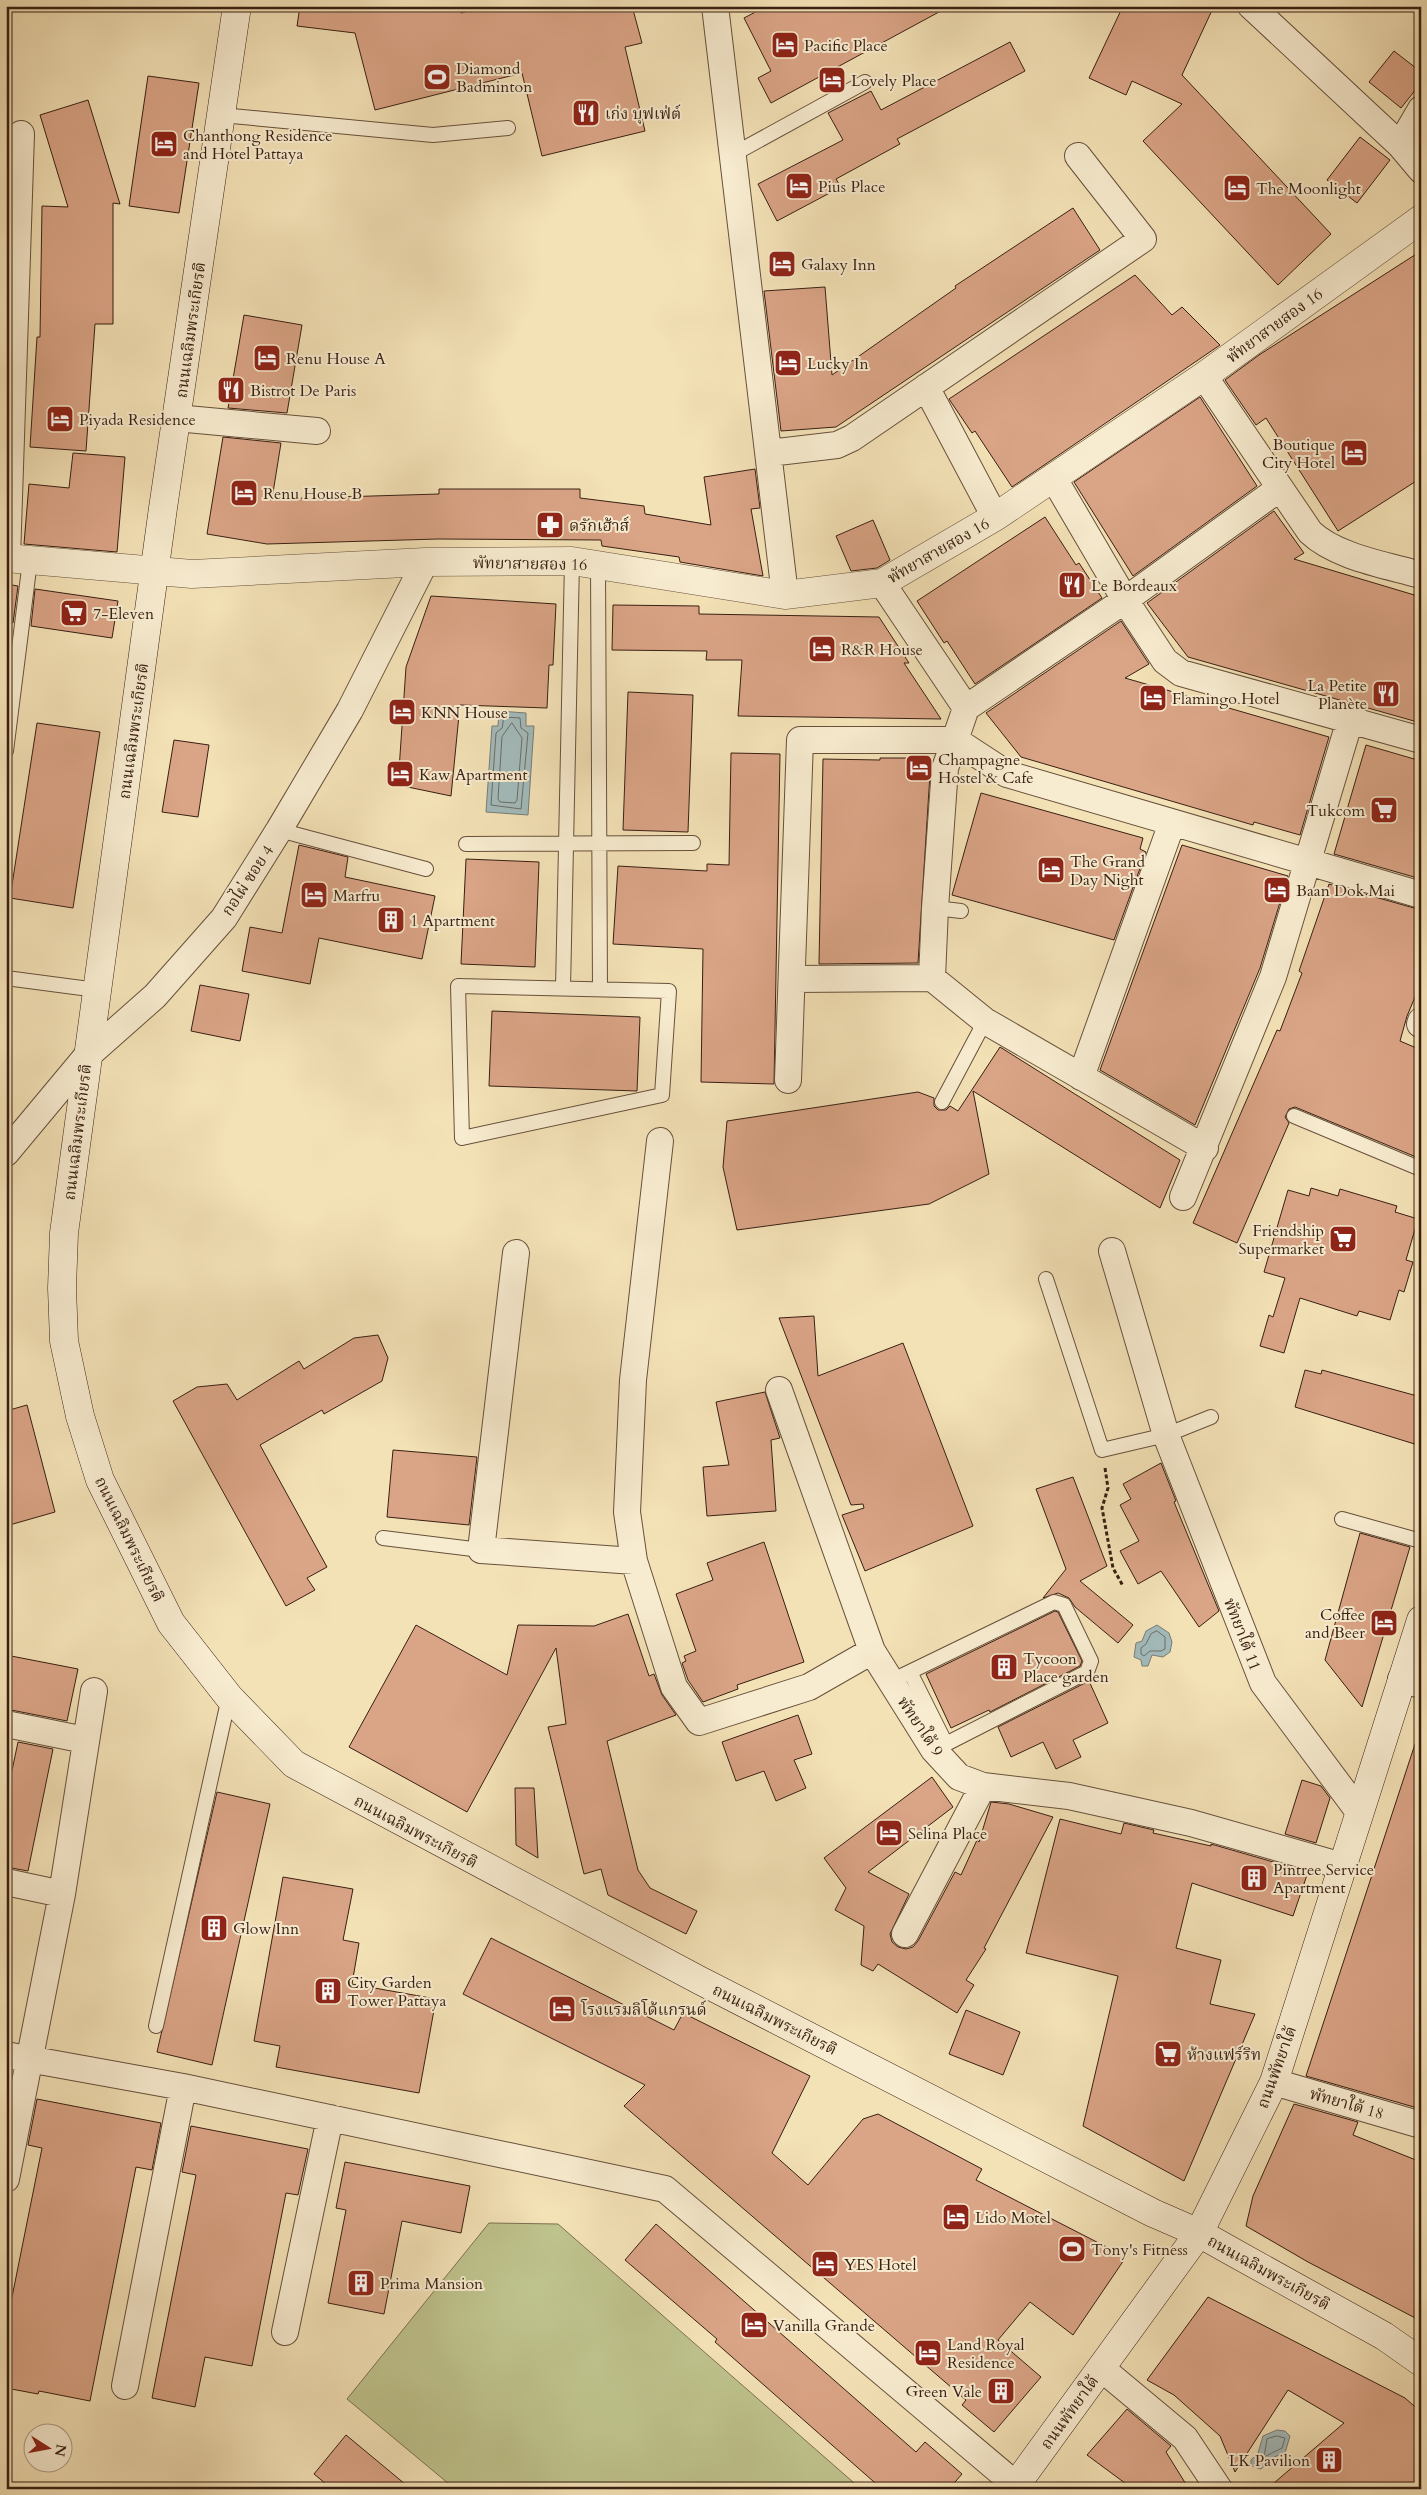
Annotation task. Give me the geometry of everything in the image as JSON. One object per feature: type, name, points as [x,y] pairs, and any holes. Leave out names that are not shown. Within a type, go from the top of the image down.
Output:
[{"type":"main road","name":"ถนนเฉลิมพระเกียรติ","points":[[237,6],[176,418],[97,990],[86,1057],[64,1233],[62,1288],[64,1341],[80,1416],[100,1480],[171,1623],[229,1698],[294,1764],[716,1989],[1153,2213],[1199,2233],[1384,2336],[1421,2362]]},
{"type":"main road","name":"พัทยาสายสอง 16","points":[[15,559],[192,574],[426,562],[585,563],[785,595],[882,583],[996,517],[1204,376],[1421,219]]},
{"type":"main road","name":"ถนนพัทยาใต้","points":[[1020,2485],[1101,2368],[1199,2233],[1274,2082],[1359,1812],[1411,1682],[1421,1620]]},
{"type":"street","points":[[715,6],[785,595]]},
{"type":"street","points":[[1251,6],[1400,145],[1421,170]]},
{"type":"street","points":[[1400,145],[1421,109]]},
{"type":"street","points":[[15,559],[21,134]]},
{"type":"street","points":[[769,453],[837,444],[868,427],[1143,239],[1078,156]]},
{"type":"street","points":[[1204,376],[1310,532],[1320,541],[1337,550],[1421,575]]},
{"type":"street","points":[[926,387],[996,517]]},
{"type":"street","points":[[176,418],[317,431]]},
{"type":"street","points":[[1053,477],[1125,600],[1165,661],[1181,673],[1421,740]]},
{"type":"street","points":[[932,978],[935,908],[946,768],[966,708],[1125,600],[1280,488]]},
{"type":"street","name":"กอไผ่ ซอย 4","points":[[6,1153],[86,1057],[155,996],[224,918],[350,710],[426,562]]},
{"type":"street","points":[[882,583],[966,708]]},
{"type":"street","points":[[1183,1197],[1205,1148],[1273,977],[1350,720]]},
{"type":"street","points":[[788,1080],[800,740],[955,740],[1008,774],[1421,895]]},
{"type":"street","points":[[1081,1077],[1172,823]]},
{"type":"street","points":[[793,979],[932,978],[986,1021],[1205,1148]]},
{"type":"street","points":[[660,1141],[633,1380],[627,1512],[634,1561],[674,1687],[699,1722],[809,1687],[872,1651]]},
{"type":"street","name":"พัทยาใต้ 11","points":[[1112,1251],[1166,1434],[1263,1683],[1359,1812]]},
{"type":"street","points":[[516,1253],[481,1550],[634,1561]]},
{"type":"street","name":"พัทยาใต้ 9","points":[[779,1390],[872,1651],[901,1677],[959,1777],[983,1786],[1068,1796],[1182,1821],[1342,1866]]},
{"type":"street","points":[[6,2179],[18,2058],[62,1894],[94,1691]]},
{"type":"street","points":[[6,1724],[85,1740]]},
{"type":"street","points":[[905,1934],[983,1786]]},
{"type":"street","points":[[6,1882],[62,1894]]},
{"type":"street","points":[[18,2058],[183,2088],[665,2189],[1020,2485]]},
{"type":"street","name":"พัทยาใต้ 18","points":[[1274,2082],[1421,2125]]},
{"type":"street","points":[[125,2386],[183,2088]]},
{"type":"street","points":[[285,2332],[330,2118]]},
{"type":"street","points":[[1101,2368],[1185,2438],[1219,2489]]},
{"type":"lane","points":[[732,155],[865,82]]},
{"type":"lane","points":[[221,115],[434,135],[508,128]]},
{"type":"lane","points":[[6,751],[15,559]]},
{"type":"lane","points":[[563,988],[566,844],[585,563]]},
{"type":"lane","points":[[585,563],[599,844],[600,989]]},
{"type":"lane","points":[[279,830],[426,869]]},
{"type":"lane","points":[[466,844],[693,843]]},
{"type":"lane","points":[[935,908],[961,911]]},
{"type":"lane","points":[[6,978],[97,990]]},
{"type":"lane","points":[[458,986],[600,989],[669,991],[662,1095],[462,1138],[458,986]]},
{"type":"lane","points":[[942,1102],[986,1021]]},
{"type":"lane","points":[[1294,1116],[1421,1169]]},
{"type":"lane","points":[[1046,1279],[1102,1450],[1166,1434],[1211,1416]]},
{"type":"lane","points":[[1342,1519],[1421,1542]]},
{"type":"lane","points":[[383,1538],[481,1550]]},
{"type":"lane","points":[[901,1677],[1054,1602],[1064,1605],[1091,1661],[1087,1672],[940,1747]]},
{"type":"lane","points":[[156,2026],[229,1698]]},
{"type":"path","points":[[1102,1450],[1108,1488],[1102,1508],[1113,1568],[1123,1586]]},
{"type":"green space","points":[[489,2223],[558,2224],[861,2489],[455,2489],[347,2399]]},
{"type":"water","points":[[499,711],[526,713],[526,726],[534,726],[528,815],[486,812],[492,726],[498,726]]},
{"type":"water","points":[[1157,1625],[1169,1633],[1172,1642],[1170,1652],[1163,1657],[1152,1655],[1148,1666],[1142,1666],[1141,1660],[1134,1657],[1136,1643],[1142,1641],[1146,1631]]},
{"type":"water","points":[[1277,2430],[1285,2431],[1290,2436],[1285,2453],[1274,2457],[1261,2469],[1251,2466],[1251,2460],[1258,2453],[1263,2436]]},
{"type":"building","points":[[300,6],[462,6],[461,13],[486,6],[632,6],[642,43],[625,47],[645,131],[542,156],[522,73],[375,110],[355,33],[297,26]]},
{"type":"building","points":[[767,6],[950,6],[771,103],[758,78],[771,71],[744,18]]},
{"type":"building","name":"The Moonlight","points":[[1123,6],[1214,6],[1182,75],[1331,234],[1278,285],[1143,141],[1182,104],[1132,81],[1126,95],[1089,78]]},
{"type":"building","points":[[1010,42],[1025,71],[897,139],[900,144],[836,179],[841,187],[777,221],[758,184],[843,140],[828,113],[871,91],[881,110]]},
{"type":"building","points":[[1394,51],[1421,72],[1421,83],[1401,108],[1369,82]]},
{"type":"building","name":"Chanthong Residence and Hotel Pattaya","points":[[148,76],[199,83],[179,213],[129,206]]},
{"type":"building","points":[[88,100],[120,204],[113,203],[113,324],[95,324],[86,451],[30,447],[37,337],[40,337],[42,206],[68,207],[40,115]]},
{"type":"building","points":[[1360,137],[1390,160],[1357,203],[1327,180]]},
{"type":"building","points":[[1073,208],[1100,250],[836,427],[781,431],[764,291],[825,287],[832,375],[956,288],[955,286]]},
{"type":"building","points":[[1421,251],[1421,478],[1338,531],[1266,418],[1256,425],[1225,380],[1259,355]]},
{"type":"building","points":[[1135,275],[1172,315],[1182,307],[1220,345],[1012,487],[975,431],[972,433],[949,399]]},
{"type":"building","name":"Renu House A","points":[[244,315],[302,325],[287,413],[228,408]]},
{"type":"building","points":[[1200,397],[1257,486],[1133,576],[1074,482]]},
{"type":"building","points":[[223,437],[281,443],[272,499],[439,494],[439,489],[580,489],[580,498],[644,506],[645,514],[711,525],[704,477],[755,469],[760,508],[751,509],[763,576],[680,562],[679,557],[602,546],[601,540],[438,539],[267,544],[207,534]]},
{"type":"building","points":[[73,453],[125,457],[117,552],[24,544],[29,484],[69,488]]},
{"type":"building","points":[[1274,511],[1304,553],[1294,559],[1421,597],[1421,723],[1188,657],[1147,603]]},
{"type":"building","points":[[1045,517],[1076,565],[1079,563],[1102,598],[975,684],[947,641],[944,643],[917,601]]},
{"type":"building","points":[[873,520],[890,560],[877,568],[851,571],[836,536]]},
{"type":"building","points":[[6,584],[18,586],[13,623],[6,622]]},
{"type":"building","name":"7-Eleven","points":[[35,589],[118,601],[112,638],[31,626]]},
{"type":"building","points":[[431,596],[556,604],[553,665],[549,665],[547,708],[460,705],[451,796],[398,785],[406,667]]},
{"type":"building","points":[[613,605],[699,606],[699,614],[879,617],[909,663],[904,663],[941,719],[738,716],[742,660],[706,660],[707,651],[612,650]]},
{"type":"building","points":[[1121,621],[1149,664],[1125,678],[1329,737],[1300,835],[1254,822],[1253,825],[1021,757],[986,713]]},
{"type":"building","points":[[628,692],[693,695],[688,832],[623,830]]},
{"type":"building","points":[[37,723],[100,732],[73,908],[10,898]]},
{"type":"building","points":[[174,740],[209,745],[198,817],[162,812]]},
{"type":"building","name":"Tukcom","points":[[1366,745],[1421,761],[1421,879],[1334,854]]},
{"type":"building","points":[[731,753],[780,754],[774,1084],[701,1082],[703,949],[613,944],[618,866],[707,871],[707,864],[729,865]]},
{"type":"building","points":[[880,758],[931,758],[918,963],[819,964],[823,759],[880,760]]},
{"type":"building","name":"The Grand Day Night","points":[[981,793],[1143,838],[1140,849],[1146,852],[1114,940],[952,895]]},
{"type":"building","points":[[299,845],[348,857],[345,877],[435,896],[422,959],[319,938],[310,984],[242,971],[250,927],[282,933]]},
{"type":"building","points":[[1182,845],[1288,876],[1260,968],[1195,1125],[1100,1070]]},
{"type":"building","points":[[466,859],[539,862],[535,967],[461,964]]},
{"type":"building","points":[[1329,884],[1421,910],[1421,983],[1407,1016],[1400,1041],[1421,1050],[1421,1159],[1295,1107],[1289,1109],[1285,1117],[1289,1123],[1237,1243],[1193,1223],[1277,1030],[1280,1031],[1302,973],[1299,971]]},
{"type":"building","points":[[200,985],[249,994],[240,1041],[191,1031]]},
{"type":"building","points":[[492,1011],[640,1017],[637,1091],[489,1086]]},
{"type":"building","points":[[1000,1047],[1180,1160],[1160,1208],[973,1091],[989,1174],[929,1204],[737,1230],[723,1167],[727,1121],[918,1092],[934,1098],[934,1106],[938,1110],[946,1110],[950,1106],[958,1111]]},
{"type":"building","name":"Friendship Supermarket","points":[[1311,1188],[1338,1196],[1340,1189],[1397,1206],[1395,1212],[1418,1219],[1406,1260],[1413,1262],[1404,1292],[1399,1290],[1390,1320],[1359,1311],[1357,1316],[1300,1298],[1284,1353],[1260,1346],[1269,1315],[1273,1317],[1285,1278],[1264,1272],[1288,1190],[1309,1196]]},
{"type":"building","points":[[814,1316],[818,1376],[903,1343],[973,1526],[865,1571],[842,1515],[864,1508],[863,1504],[851,1505],[779,1318]]},
{"type":"building","points":[[378,1335],[388,1358],[382,1381],[324,1414],[322,1410],[260,1445],[327,1567],[307,1578],[315,1590],[286,1606],[173,1401],[197,1387],[227,1384],[237,1400],[299,1361],[304,1369],[354,1338]]},
{"type":"building","points":[[1305,1370],[1321,1374],[1322,1370],[1421,1397],[1421,1446],[1295,1407]]},
{"type":"building","points":[[765,1392],[780,1438],[771,1440],[776,1511],[707,1516],[703,1467],[729,1465],[716,1402]]},
{"type":"building","points":[[27,1405],[55,1512],[6,1526],[6,1411]]},
{"type":"building","points":[[393,1450],[477,1457],[469,1525],[387,1517]]},
{"type":"building","points":[[1161,1463],[1176,1501],[1174,1502],[1219,1611],[1199,1627],[1161,1571],[1138,1584],[1120,1551],[1139,1541],[1120,1505],[1131,1499],[1123,1484]]},
{"type":"building","points":[[1073,1477],[1107,1566],[1080,1581],[1133,1625],[1118,1643],[1075,1607],[1069,1598],[1058,1593],[1043,1598],[1066,1569],[1036,1489]]},
{"type":"building","points":[[1360,1533],[1410,1547],[1362,1707],[1325,1660]]},
{"type":"building","points":[[764,1542],[804,1662],[737,1685],[738,1689],[703,1702],[688,1680],[682,1663],[686,1661],[684,1656],[696,1651],[676,1594],[713,1580],[707,1563]]},
{"type":"building","name":"Tycoon Place garden","points":[[1055,1611],[1058,1612],[1082,1661],[1080,1666],[990,1712],[989,1710],[951,1728],[926,1674]]},
{"type":"building","points":[[628,1614],[649,1676],[654,1674],[662,1695],[676,1715],[607,1741],[638,1870],[650,1888],[697,1911],[686,1934],[608,1895],[601,1869],[584,1874],[548,1727],[566,1724],[556,1648],[467,1812],[349,1747],[416,1625],[507,1675],[518,1625],[594,1626]]},
{"type":"building","points":[[6,1655],[78,1669],[67,1721],[6,1709]]},
{"type":"building","points":[[1089,1681],[1108,1723],[1073,1740],[1081,1757],[1056,1769],[1043,1742],[1011,1757],[998,1727]]},
{"type":"building","points":[[798,1715],[812,1754],[794,1760],[806,1788],[776,1801],[764,1771],[736,1781],[722,1742]]},
{"type":"building","points":[[1417,1738],[1421,1738],[1421,2109],[1306,2076]]},
{"type":"building","points":[[18,1742],[53,1749],[28,1871],[6,1867],[6,1799]]},
{"type":"building","points":[[932,1777],[953,1807],[868,1872],[909,1894],[890,1934],[892,1942],[898,1947],[906,1949],[913,1947],[955,1872],[961,1875],[977,1840],[979,1842],[991,1802],[1009,1804],[1053,1817],[984,1948],[986,1949],[966,1980],[974,1985],[957,2013],[878,1964],[873,1971],[861,1965],[864,1926],[835,1910],[846,1888],[824,1858]]},
{"type":"building","points":[[1302,1780],[1321,1786],[1330,1798],[1316,1843],[1285,1834]]},
{"type":"building","points":[[515,1788],[534,1788],[538,1858],[516,1845]]},
{"type":"building","name":"Glow Inn","points":[[217,1792],[270,1804],[212,2065],[157,2052]]},
{"type":"building","points":[[1060,1819],[1121,1834],[1124,1823],[1154,1830],[1153,1833],[1211,1846],[1211,1844],[1308,1872],[1293,1916],[1192,1883],[1176,1948],[1221,1960],[1210,2004],[1255,2014],[1184,2181],[1083,2126],[1118,1976],[1026,1953]]},
{"type":"building","name":"City Garden Tower Pattaya","points":[[283,1877],[353,1889],[343,1940],[359,1943],[352,1984],[436,1999],[419,2093],[276,2067],[280,2046],[254,2041]]},
{"type":"building","points":[[491,1938],[674,2030],[683,2013],[810,2076],[772,2153],[808,2185],[863,2119],[878,2114],[982,2169],[976,2180],[1126,2257],[1073,2335],[1030,2302],[998,2340],[1041,2377],[994,2432],[962,2405],[966,2400],[624,2106],[645,2085],[463,1994]]},
{"type":"building","points":[[966,2010],[1020,2032],[1003,2075],[949,2054]]},
{"type":"building","points":[[37,2099],[161,2123],[152,2170],[136,2167],[90,2401],[39,2391],[38,2394],[6,2388],[6,2327],[42,2148],[28,2145]]},
{"type":"building","points":[[1294,2104],[1358,2122],[1353,2135],[1421,2162],[1421,2321],[1308,2262],[1246,2226],[1253,2196]]},
{"type":"building","points":[[191,2126],[308,2149],[298,2195],[286,2193],[252,2366],[205,2357],[195,2407],[152,2398],[196,2175],[182,2172]]},
{"type":"building","points":[[345,2162],[470,2186],[461,2233],[402,2221],[384,2314],[328,2303],[346,2210],[336,2208]]},
{"type":"building","points":[[656,2224],[916,2452],[925,2442],[962,2474],[949,2489],[882,2489],[715,2342],[717,2339],[625,2260]]},
{"type":"building","points":[[1208,2297],[1405,2398],[1421,2412],[1421,2489],[1267,2489],[1344,2423],[1288,2390],[1235,2472],[1220,2436],[1174,2395],[1147,2380]]},
{"type":"building","points":[[1127,2409],[1171,2446],[1166,2452],[1189,2489],[1133,2489],[1087,2455]]},
{"type":"building","points":[[346,2435],[411,2489],[332,2489],[314,2474]]},
{"type":"place","name":"Pacific Place","points":[[785,45]]},
{"type":"place","name":"Diamond Badminton","points":[[437,77]]},
{"type":"place","name":"Lovely Place","points":[[832,80]]},
{"type":"place","name":"เก่ง บุฟเฟ่ต์","points":[[586,113]]},
{"type":"place","name":"Chanthong Residence and Hotel Pattaya","points":[[164,144]]},
{"type":"place","name":"Pius Place","points":[[799,186]]},
{"type":"place","name":"The Moonlight","points":[[1237,188]]},
{"type":"place","name":"Galaxy Inn","points":[[782,264]]},
{"type":"place","name":"Renu House A","points":[[267,358]]},
{"type":"place","name":"Lucky In","points":[[788,363]]},
{"type":"place","name":"Bistrot De Paris","points":[[231,390]]},
{"type":"place","name":"Piyada Residence","points":[[60,419]]},
{"type":"place","name":"Boutique City Hotel","points":[[1354,453]]},
{"type":"place","name":"Renu House B","points":[[244,493]]},
{"type":"place","name":"ดรักเฮ้าส์","points":[[550,525]]},
{"type":"place","name":"Le Bordeaux","points":[[1072,585]]},
{"type":"place","name":"7-Eleven","points":[[74,613]]},
{"type":"place","name":"R&R House","points":[[822,649]]},
{"type":"place","name":"La Petite Planète","points":[[1386,694]]},
{"type":"place","name":"Flamingo Hotel","points":[[1153,698]]},
{"type":"place","name":"KNN House","points":[[402,712]]},
{"type":"place","name":"Champagne Hostel & Cafe","points":[[919,768]]},
{"type":"place","name":"Kaw Apartment","points":[[400,774]]},
{"type":"place","name":"Tukcom","points":[[1384,810]]},
{"type":"place","name":"The Grand Day Night","points":[[1051,870]]},
{"type":"place","name":"Baan Dok Mai","points":[[1277,890]]},
{"type":"place","name":"Marfru","points":[[314,895]]},
{"type":"place","name":"1 Apartment","points":[[391,920]]},
{"type":"place","name":"Friendship Supermarket","points":[[1343,1239]]},
{"type":"place","name":"Coffee and Beer","points":[[1384,1623]]},
{"type":"place","name":"Tycoon Place garden","points":[[1004,1667]]},
{"type":"place","name":"Selina Place","points":[[889,1833]]},
{"type":"place","name":"Pintree Service Apartment","points":[[1254,1878]]},
{"type":"place","name":"Glow Inn","points":[[214,1928]]},
{"type":"place","name":"City Garden Tower Pattaya","points":[[328,1991]]},
{"type":"place","name":"โรงแรมลิโด้แกรนด์","points":[[562,2009]]},
{"type":"place","name":"ห้างแฟร์ริท","points":[[1168,2054]]},
{"type":"place","name":"Lido Motel","points":[[956,2217]]},
{"type":"place","name":"Tony's Fitness","points":[[1072,2249]]},
{"type":"place","name":"YES Hotel","points":[[825,2264]]},
{"type":"place","name":"Prima Mansion","points":[[361,2283]]},
{"type":"place","name":"Vanilla Grande","points":[[754,2325]]},
{"type":"place","name":"Land Royal Residence","points":[[928,2353]]},
{"type":"place","name":"Green Vale","points":[[1001,2391]]},
{"type":"place","name":"LK Pavilion","points":[[1329,2460]]}]
